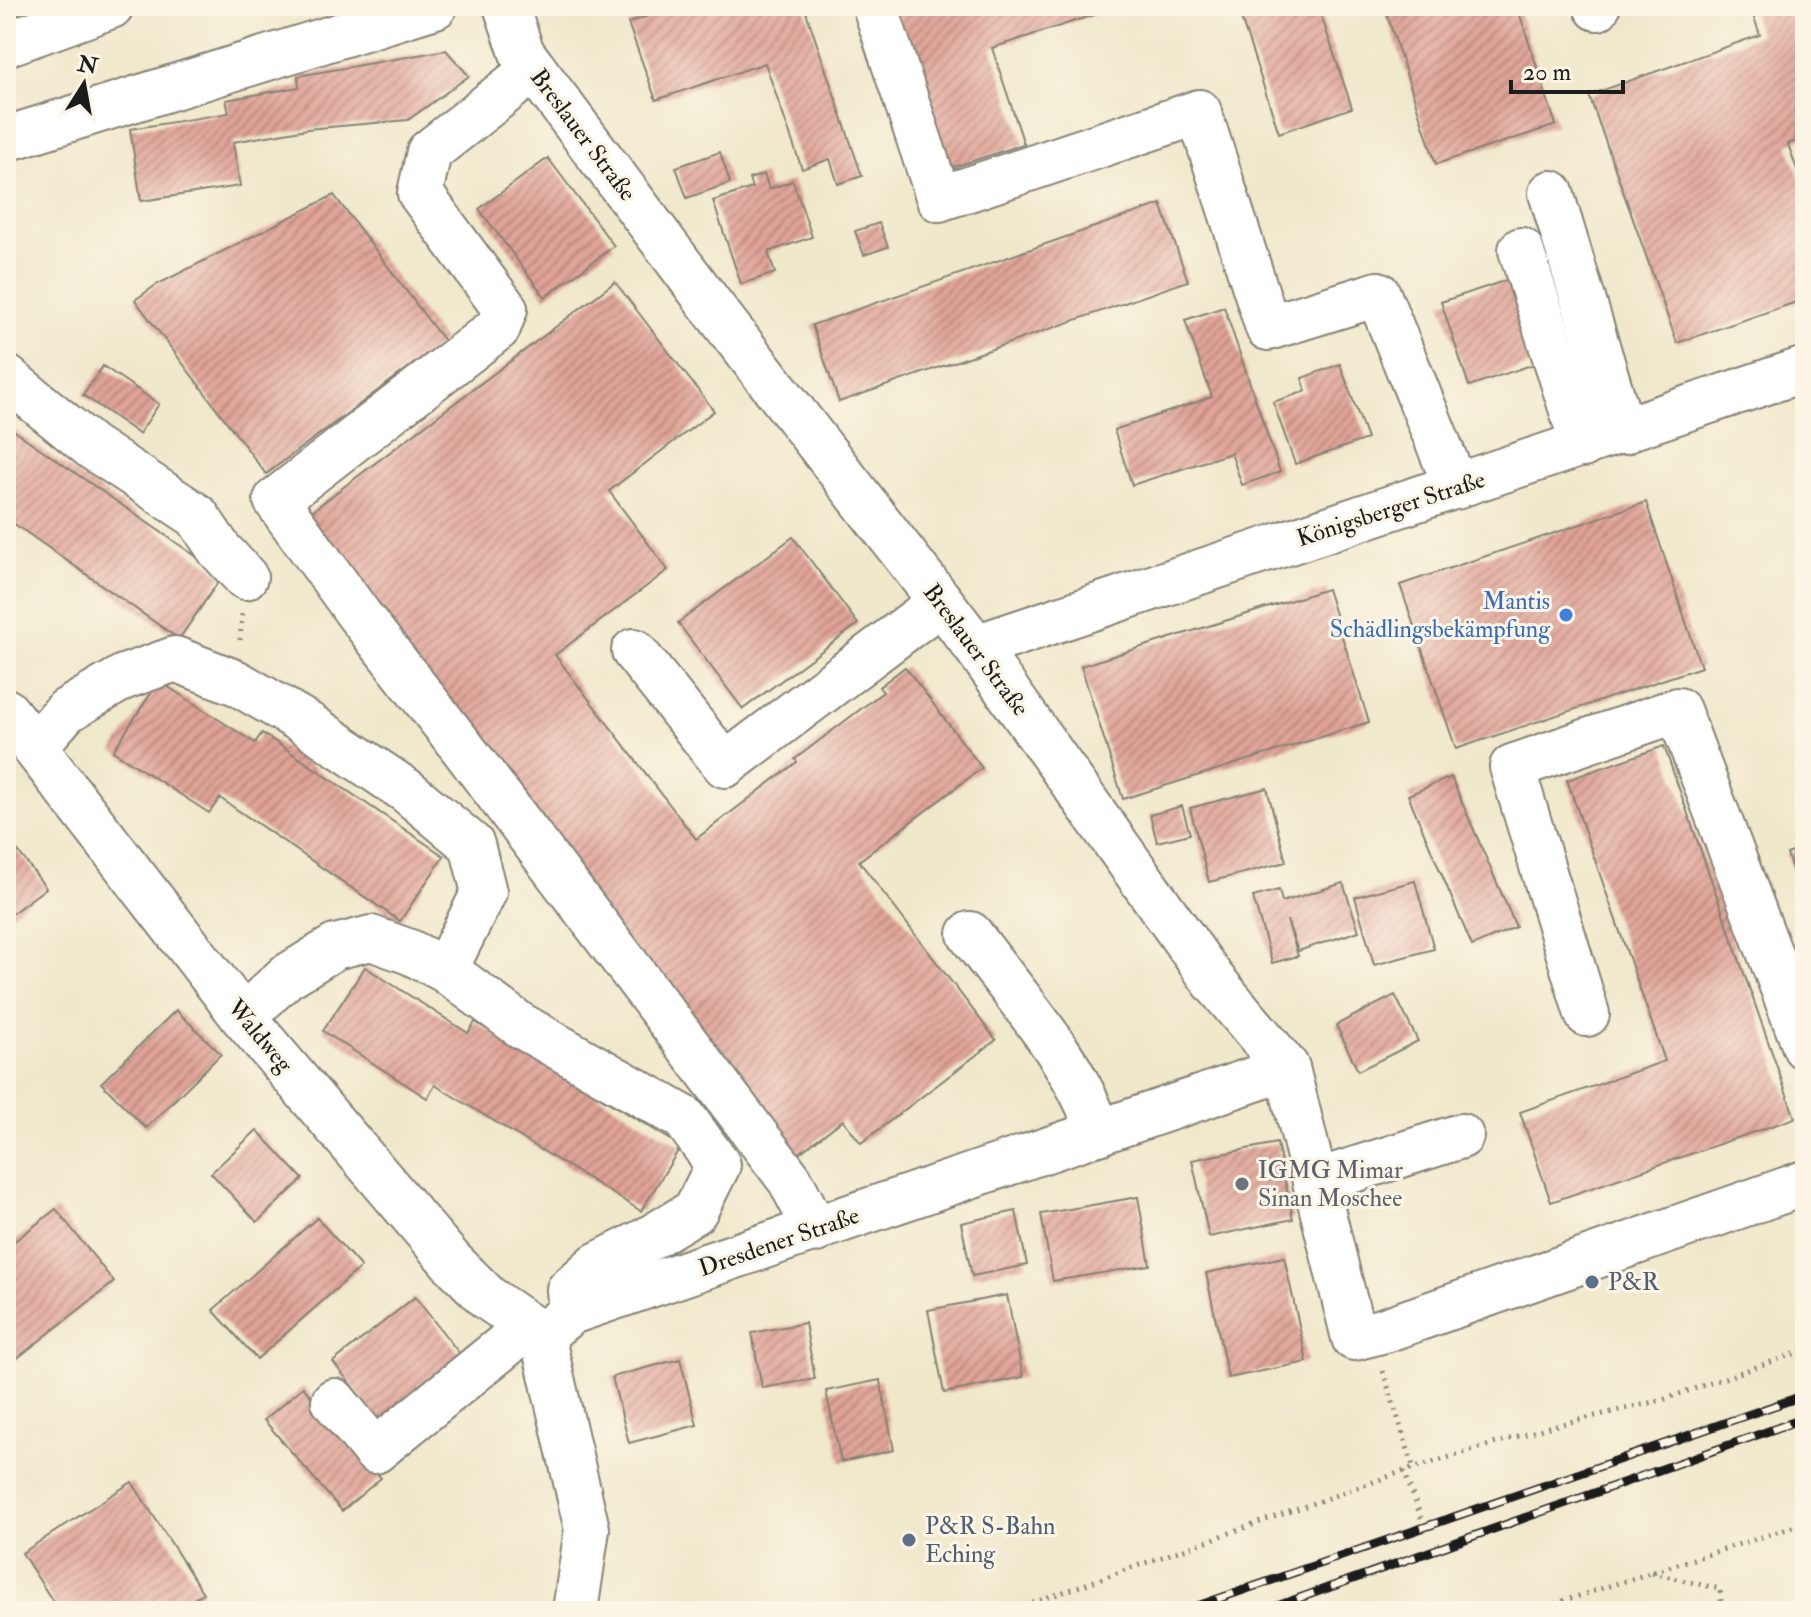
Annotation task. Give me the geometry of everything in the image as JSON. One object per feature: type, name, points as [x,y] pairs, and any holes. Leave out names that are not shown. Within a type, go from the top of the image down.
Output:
[{"type":"street","points":[[6,44],[111,6]]},
{"type":"street","points":[[6,139],[325,23],[435,6]]},
{"type":"street","name":"Breslauer Straße","points":[[506,6],[522,53],[713,308],[976,647],[1213,980],[1287,1068],[1315,1182],[1369,1334]]},
{"type":"street","points":[[875,6],[939,199],[1199,112],[1268,328],[1378,294],[1456,487]]},
{"type":"street","points":[[534,69],[429,152],[420,193],[505,309],[498,328],[276,500],[359,615],[790,1180],[816,1230]]},
{"type":"street","points":[[1551,193],[1603,438]]},
{"type":"street","points":[[1521,250],[1603,438]]},
{"type":"street","name":"Königsberger Straße","points":[[976,647],[1805,369]]},
{"type":"street","points":[[6,377],[92,447],[197,516],[219,549],[245,577]]},
{"type":"street","points":[[634,651],[725,765],[941,602]]},
{"type":"street","points":[[35,746],[66,711],[124,677],[175,659],[237,683],[306,723],[407,791],[472,845],[484,892],[445,970]]},
{"type":"street","points":[[1587,1014],[1512,767],[1678,710],[1805,1047]]},
{"type":"street","name":"Waldweg","points":[[6,711],[243,1017],[451,1261],[488,1298],[548,1325]]},
{"type":"street","points":[[970,934],[1066,1064],[1088,1100],[1099,1133]]},
{"type":"street","points":[[243,1017],[286,977],[335,947],[371,938],[410,952],[445,970],[520,1025],[684,1118],[718,1165],[695,1211],[597,1265],[569,1290],[548,1325],[375,1451],[334,1401]]},
{"type":"street","name":"Dresdener Straße","points":[[548,1325],[1287,1068]]},
{"type":"street","points":[[1315,1182],[1461,1136]]},
{"type":"street","points":[[1369,1334],[1805,1183]]},
{"type":"street","points":[[548,1325],[587,1529],[575,1611]]},
{"type":"path","points":[[237,683],[245,577]]},
{"type":"path","points":[[1369,1334],[1385,1372],[1414,1469]]},
{"type":"path","points":[[1010,1611],[1414,1469],[1549,1427],[1662,1400],[1805,1350]]},
{"type":"path","points":[[1405,1474],[1422,1520]]},
{"type":"path","points":[[1532,1611],[1805,1523]]},
{"type":"path","points":[[1651,1573],[1720,1589],[1722,1611]]},
{"type":"building","points":[[676,6],[804,6],[862,176],[838,184],[830,159],[802,169],[765,63],[656,100],[628,23]]},
{"type":"building","points":[[894,6],[1118,7],[992,48],[1024,144],[948,169]]},
{"type":"building","points":[[1237,6],[1318,6],[1352,108],[1279,133]]},
{"type":"building","points":[[1384,6],[1517,6],[1556,125],[1436,164]]},
{"type":"building","points":[[1750,6],[1799,6],[1805,23],[1805,138],[1788,144],[1805,192],[1805,299],[1677,343],[1589,95],[1760,35]]},
{"type":"building","points":[[446,50],[469,76],[408,120],[307,129],[233,142],[240,186],[141,201],[130,129],[229,113],[226,100],[299,87],[298,76]]},
{"type":"building","points":[[720,152],[730,183],[687,198],[676,167]]},
{"type":"building","points":[[548,158],[614,246],[545,297],[479,209]]},
{"type":"building","points":[[764,174],[769,189],[793,181],[812,237],[768,252],[775,273],[741,284],[713,201],[752,188],[749,179]]},
{"type":"building","points":[[334,195],[444,341],[266,474],[135,300],[156,285]]},
{"type":"building","points":[[1161,204],[1188,281],[839,402],[812,325]]},
{"type":"building","points":[[879,223],[888,247],[864,255],[855,231]]},
{"type":"building","points":[[1513,278],[1540,362],[1469,386],[1441,302]]},
{"type":"building","points":[[615,282],[714,411],[609,491],[668,570],[555,655],[696,839],[883,692],[879,687],[905,667],[982,768],[859,861],[996,1040],[861,1143],[843,1120],[789,1161],[304,517]]},
{"type":"building","points":[[1224,307],[1280,472],[1242,485],[1231,453],[1132,485],[1114,430],[1212,397],[1185,320]]},
{"type":"building","points":[[1340,364],[1367,439],[1295,464],[1273,402],[1306,391],[1302,378]]},
{"type":"building","points":[[103,366],[159,404],[139,434],[83,395]]},
{"type":"building","points":[[6,425],[223,575],[179,639],[6,518]]},
{"type":"building","points":[[1646,502],[1701,667],[1456,749],[1400,585]]},
{"type":"building","points":[[793,537],[858,624],[743,709],[678,623]]},
{"type":"building","points":[[1327,589],[1369,722],[1123,799],[1081,666]]},
{"type":"building","points":[[159,681],[255,743],[262,733],[444,856],[400,921],[220,798],[209,813],[113,751]]},
{"type":"building","points":[[1664,746],[1795,1118],[1551,1202],[1520,1112],[1665,1061],[1567,780]]},
{"type":"building","points":[[1451,777],[1516,927],[1472,946],[1408,795]]},
{"type":"building","points":[[1267,788],[1286,862],[1209,882],[1190,808]]},
{"type":"building","points":[[1182,806],[1190,834],[1157,842],[1150,815]]},
{"type":"building","points":[[6,835],[46,888],[6,918]]},
{"type":"building","points":[[1805,848],[1805,905],[1804,905],[1787,854]]},
{"type":"building","points":[[1415,881],[1434,949],[1374,965],[1355,897]]},
{"type":"building","points":[[1343,883],[1359,931],[1298,951],[1287,920],[1298,956],[1272,963],[1253,897],[1279,890],[1282,902]]},
{"type":"building","points":[[365,967],[468,1033],[475,1022],[681,1146],[641,1211],[435,1085],[427,1098],[323,1031]]},
{"type":"building","points":[[1395,995],[1418,1041],[1358,1071],[1336,1025]]},
{"type":"building","points":[[176,1010],[221,1054],[146,1128],[101,1083]]},
{"type":"building","points":[[257,1130],[303,1179],[257,1222],[211,1173]]},
{"type":"building","points":[[1277,1143],[1293,1219],[1209,1237],[1192,1160]]},
{"type":"building","points":[[1138,1197],[1150,1265],[1053,1281],[1041,1214]]},
{"type":"building","points":[[56,1209],[114,1282],[6,1367],[6,1248]]},
{"type":"building","points":[[1016,1211],[1027,1265],[972,1276],[961,1223]]},
{"type":"building","points":[[317,1218],[361,1267],[257,1359],[213,1310]]},
{"type":"building","points":[[1284,1257],[1307,1362],[1228,1378],[1206,1273]]},
{"type":"building","points":[[1007,1295],[1023,1377],[944,1393],[928,1310]]},
{"type":"building","points":[[415,1297],[463,1358],[381,1423],[333,1362]]},
{"type":"building","points":[[805,1323],[815,1379],[762,1388],[752,1333]]},
{"type":"building","points":[[680,1359],[697,1425],[629,1443],[612,1377]]},
{"type":"building","points":[[880,1380],[894,1450],[841,1462],[826,1391]]},
{"type":"building","points":[[303,1387],[381,1478],[342,1511],[264,1420]]},
{"type":"building","points":[[132,1482],[203,1593],[176,1611],[59,1611],[22,1553]]},
{"type":"railway","points":[[1183,1611],[1805,1395]]},
{"type":"railway","points":[[1263,1611],[1805,1418]]},
{"type":"place","name":"Mantis Schädlingsbekämpfung","points":[[1566,615]]},
{"type":"place","name":"IGMG Mimar Sinan Moschee","points":[[1242,1184]]},
{"type":"place","name":"P&R","points":[[1592,1282]]},
{"type":"place","name":"P&R S-Bahn Eching","points":[[909,1540]]}]
